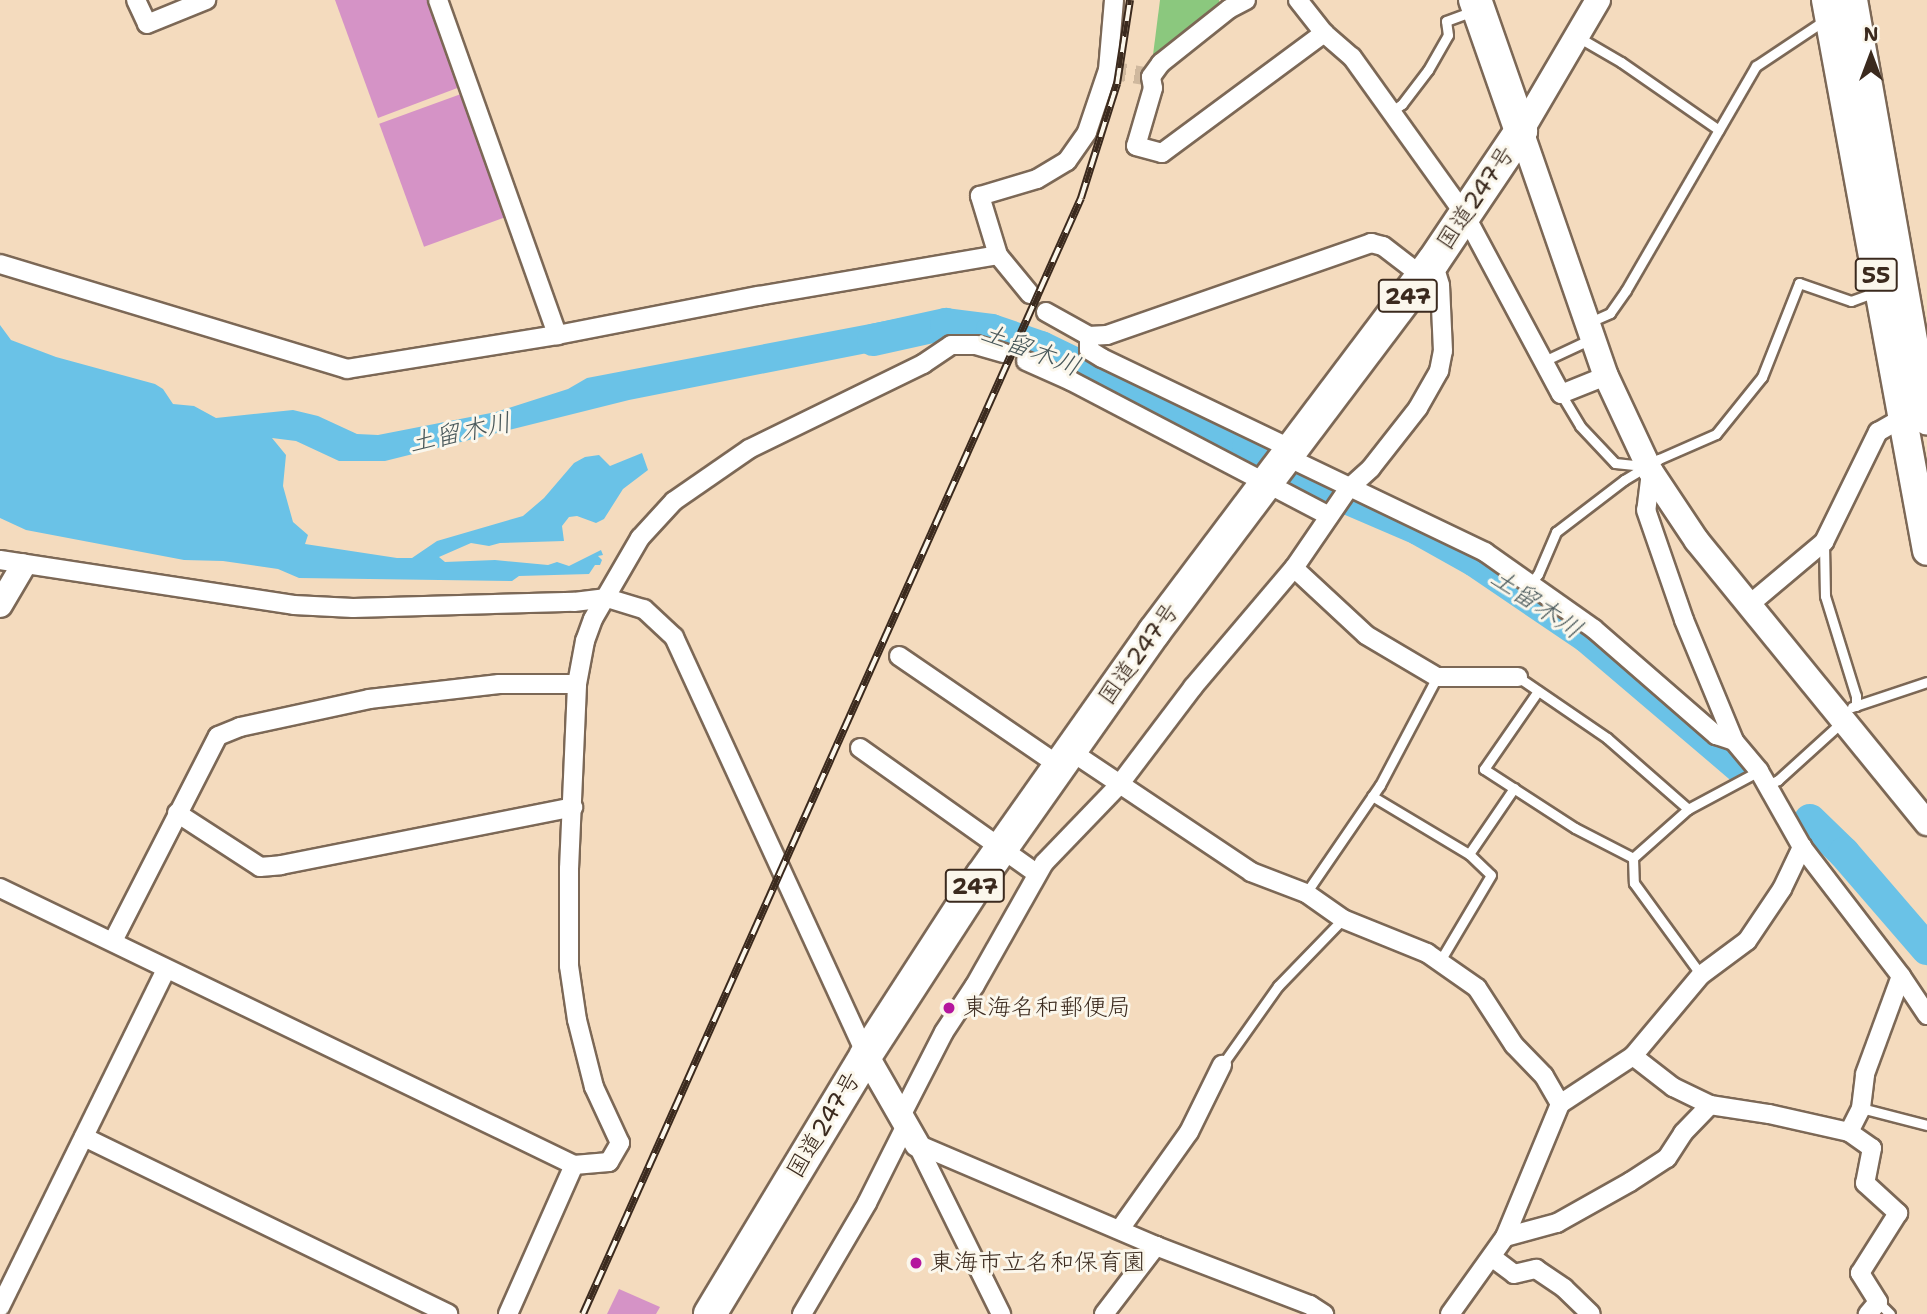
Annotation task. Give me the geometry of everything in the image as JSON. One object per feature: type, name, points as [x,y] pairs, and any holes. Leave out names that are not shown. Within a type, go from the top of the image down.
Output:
[{"type":"highway","name":"国道247号","points":[[710,1314],[866,1055],[1063,757],[1428,269],[1521,131],[1476,5]]},
{"type":"main road","name":"55","points":[[1853,0],[1921,354],[1914,419]]},
{"type":"main road","name":"55","points":[[1828,9],[1914,419],[1927,551]]},
{"type":"street","points":[[136,0],[147,24],[206,0]]},
{"type":"street","points":[[438,0],[557,335]]},
{"type":"street","points":[[1030,295],[998,255],[980,196],[1037,179],[1067,161],[1087,132],[1108,70],[1115,0]]},
{"type":"street","points":[[1246,0],[1228,4],[1161,63],[1151,77],[1153,88],[1136,146],[1162,153],[1324,33]]},
{"type":"street","points":[[1298,0],[1324,33],[1352,57],[1465,215],[1561,394],[1606,376]]},
{"type":"street","points":[[1598,0],[1521,131],[1606,376],[1649,469],[1697,541],[1847,714],[1927,823]]},
{"type":"street","points":[[802,1314],[908,1129],[944,1032],[975,985],[1044,863],[1119,785],[1193,687],[1294,568],[1348,489],[1371,468],[1418,408],[1439,371],[1443,351],[1440,285],[1428,269],[1383,246],[1371,243],[1107,335],[1089,336],[1046,312]]},
{"type":"street","points":[[0,264],[346,369],[557,335],[758,296],[998,255]]},
{"type":"street","points":[[1089,336],[1089,350],[1279,467],[1330,514]]},
{"type":"street","points":[[0,888],[574,1165],[609,1163],[620,1143],[594,1087],[577,1020],[569,966],[577,684],[585,641],[593,618],[640,538],[674,501],[749,449],[923,364],[951,345],[976,345],[1004,353]]},
{"type":"street","points":[[1026,362],[1279,467],[1348,489],[1432,524],[1485,552],[1594,629],[1716,735],[1734,741]]},
{"type":"street","points":[[1750,604],[1824,542],[1878,432],[1914,419]]},
{"type":"street","points":[[1649,469],[1646,510],[1684,620],[1734,741],[1763,778],[1802,847],[1901,976],[1927,1015]]},
{"type":"street","points":[[0,605],[12,563],[306,606],[353,608],[573,602],[607,598],[644,609],[674,637],[866,1055],[908,1129],[1001,1314]]},
{"type":"street","points":[[1294,568],[1366,635],[1437,677],[1518,677]]},
{"type":"street","points":[[899,656],[1063,757],[1119,785],[1251,872],[1306,893],[1343,919],[1427,953],[1440,961],[1477,988],[1514,1045],[1544,1076],[1560,1104]]},
{"type":"street","points":[[113,941],[218,736],[240,727],[369,699],[499,684],[577,684]]},
{"type":"street","points":[[860,748],[1037,874]]},
{"type":"street","points":[[177,813],[260,867],[573,807]]},
{"type":"street","points":[[1450,1314],[1493,1258],[1505,1237],[1560,1104],[1633,1056],[1701,975],[1747,941],[1782,889],[1802,847]]},
{"type":"street","points":[[0,1307],[166,970]]},
{"type":"street","points":[[1849,1132],[1861,1108],[1865,1074],[1901,976]]},
{"type":"street","points":[[1633,1056],[1673,1087],[1710,1105],[1769,1114],[1849,1132],[1872,1148],[1865,1183],[1898,1213],[1860,1273],[1879,1310]]},
{"type":"street","points":[[1120,1229],[1189,1132],[1222,1065]]},
{"type":"street","points":[[1505,1237],[1558,1223],[1610,1195],[1667,1158],[1684,1133],[1710,1105]]},
{"type":"street","points":[[908,1129],[1120,1229],[1248,1279],[1324,1314]]},
{"type":"street","points":[[84,1137],[448,1314]]},
{"type":"street","points":[[508,1314],[574,1165]]},
{"type":"street","points":[[1104,1314],[1156,1245]]},
{"type":"street","points":[[1493,1258],[1514,1274],[1536,1269],[1564,1288],[1591,1314]]},
{"type":"lane","points":[[1392,111],[1402,104],[1428,70],[1448,35],[1446,21],[1476,5]]},
{"type":"lane","points":[[1544,362],[1590,331],[1610,313],[1756,66],[1828,9]]},
{"type":"lane","points":[[1576,36],[1621,62],[1719,130]]},
{"type":"lane","points":[[1531,583],[1538,574],[1556,532],[1624,480],[1706,440],[1722,426],[1762,377],[1799,283],[1851,301],[1865,296]]},
{"type":"lane","points":[[1561,394],[1580,426],[1615,463],[1649,469]]},
{"type":"lane","points":[[1633,858],[1688,809],[1763,778],[1777,780],[1847,714],[1856,696],[1825,596],[1822,577],[1824,542]]},
{"type":"lane","points":[[1306,893],[1372,796],[1437,677]]},
{"type":"lane","points":[[1518,677],[1607,737],[1688,809]]},
{"type":"lane","points":[[1847,714],[1927,681]]},
{"type":"lane","points":[[1538,691],[1484,769],[1575,828],[1633,858]]},
{"type":"lane","points":[[1469,854],[1514,788]]},
{"type":"lane","points":[[1372,796],[1469,854],[1491,875],[1440,961]]},
{"type":"lane","points":[[1633,858],[1634,883],[1701,975]]},
{"type":"lane","points":[[1222,1065],[1278,986],[1343,919]]},
{"type":"lane","points":[[1861,1108],[1927,1125]]},
{"type":"green space","points":[[1160,0],[1219,0],[1220,3],[1198,25],[1153,55]]},
{"type":"water","points":[[912,316],[918,343],[629,400],[385,461],[339,461],[296,441],[272,438],[286,455],[283,486],[293,522],[308,535],[305,544],[397,558],[412,558],[437,541],[523,516],[544,498],[574,463],[585,457],[599,455],[610,466],[642,453],[648,470],[623,489],[604,519],[596,523],[577,516],[569,517],[562,526],[564,541],[500,543],[489,546],[471,543],[439,557],[445,562],[495,560],[548,565],[557,562],[569,566],[601,550],[603,555],[598,556],[602,560],[600,565],[595,565],[589,574],[519,576],[512,581],[299,578],[278,569],[223,561],[184,560],[26,530],[0,518],[0,325],[11,340],[56,357],[155,384],[163,389],[173,404],[194,406],[216,418],[293,410],[318,416],[357,434],[378,435],[496,412],[568,389],[587,378]]},
{"type":"building","points":[[335,0],[428,0],[460,87],[378,118]]},
{"type":"building","points":[[461,94],[506,217],[424,247],[379,124]]},
{"type":"building","points":[[619,1289],[660,1307],[656,1314],[607,1314]]},
{"type":"waterway","name":"土留木川","points":[[873,340],[946,324],[992,330],[1041,347],[1248,447],[1288,473],[1418,529],[1475,561],[1587,637],[1742,769]]},
{"type":"waterway","name":"土留木川","points":[[1810,820],[1844,853],[1927,949]]},
{"type":"tunnel","points":[[1108,70],[1151,77]]},
{"type":"railway","points":[[583,1314],[1081,198],[1117,84],[1130,0]]},
{"type":"place","name":"東海名和郵便局","points":[[949,1008]]},
{"type":"place","name":"東海市立名和保育園","points":[[916,1263]]}]
